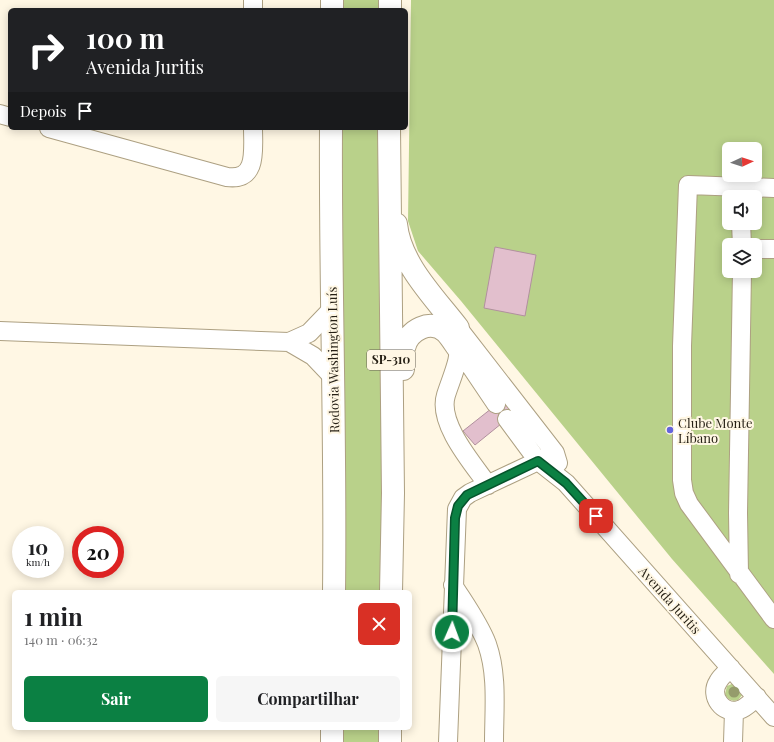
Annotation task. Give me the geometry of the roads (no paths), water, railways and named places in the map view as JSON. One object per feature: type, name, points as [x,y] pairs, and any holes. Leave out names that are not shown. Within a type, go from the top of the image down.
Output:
[{"type":"highway","points":[[323,130],[330,235]]},
{"type":"highway","name":"Rodovia Washington Luís","points":[[331,130],[330,235],[333,308],[334,590]]},
{"type":"highway","points":[[390,130],[396,156],[396,226],[401,244],[409,262],[458,328]]},
{"type":"highway","name":"SP-310","points":[[390,130],[393,493],[391,590]]},
{"type":"highway","points":[[391,590],[402,504],[404,346],[408,338],[415,331],[423,327],[433,326],[445,332],[461,352]]},
{"type":"highway","points":[[332,730],[332,742]]},
{"type":"highway","points":[[390,730],[390,742]]},
{"type":"street","points":[[56,130],[227,178],[237,179],[246,174],[252,164],[253,130]]},
{"type":"street","points":[[725,190],[688,185],[682,346],[682,480],[684,493],[689,504],[739,574],[774,619]]},
{"type":"street","points":[[757,190],[774,188]]},
{"type":"street","points":[[762,249],[774,249]]},
{"type":"street","points":[[739,574],[738,513],[742,278]]},
{"type":"street","points":[[0,331],[289,342],[309,333],[333,308]]},
{"type":"street","points":[[458,328],[461,352],[445,398],[447,420],[458,445],[488,485]]},
{"type":"street","name":"Avenida Juritis","points":[[458,328],[555,453],[566,483]]},
{"type":"street","points":[[289,342],[313,356],[333,377]]},
{"type":"street","points":[[461,352],[496,404]]},
{"type":"street","name":"Avenida Juritis","points":[[507,419],[538,461],[566,483],[774,717]]},
{"type":"street","points":[[448,742],[457,509],[467,495],[555,453]]},
{"type":"street","points":[[453,585],[482,632],[487,646],[494,673],[494,742]]},
{"type":"street","points":[[731,668],[717,683],[715,694],[719,704],[729,710],[734,711],[745,708],[756,697]]},
{"type":"street","points":[[733,742],[734,711]]},
{"type":"place","name":"Clube Monte Líbano","points":[[670,430]]}]
